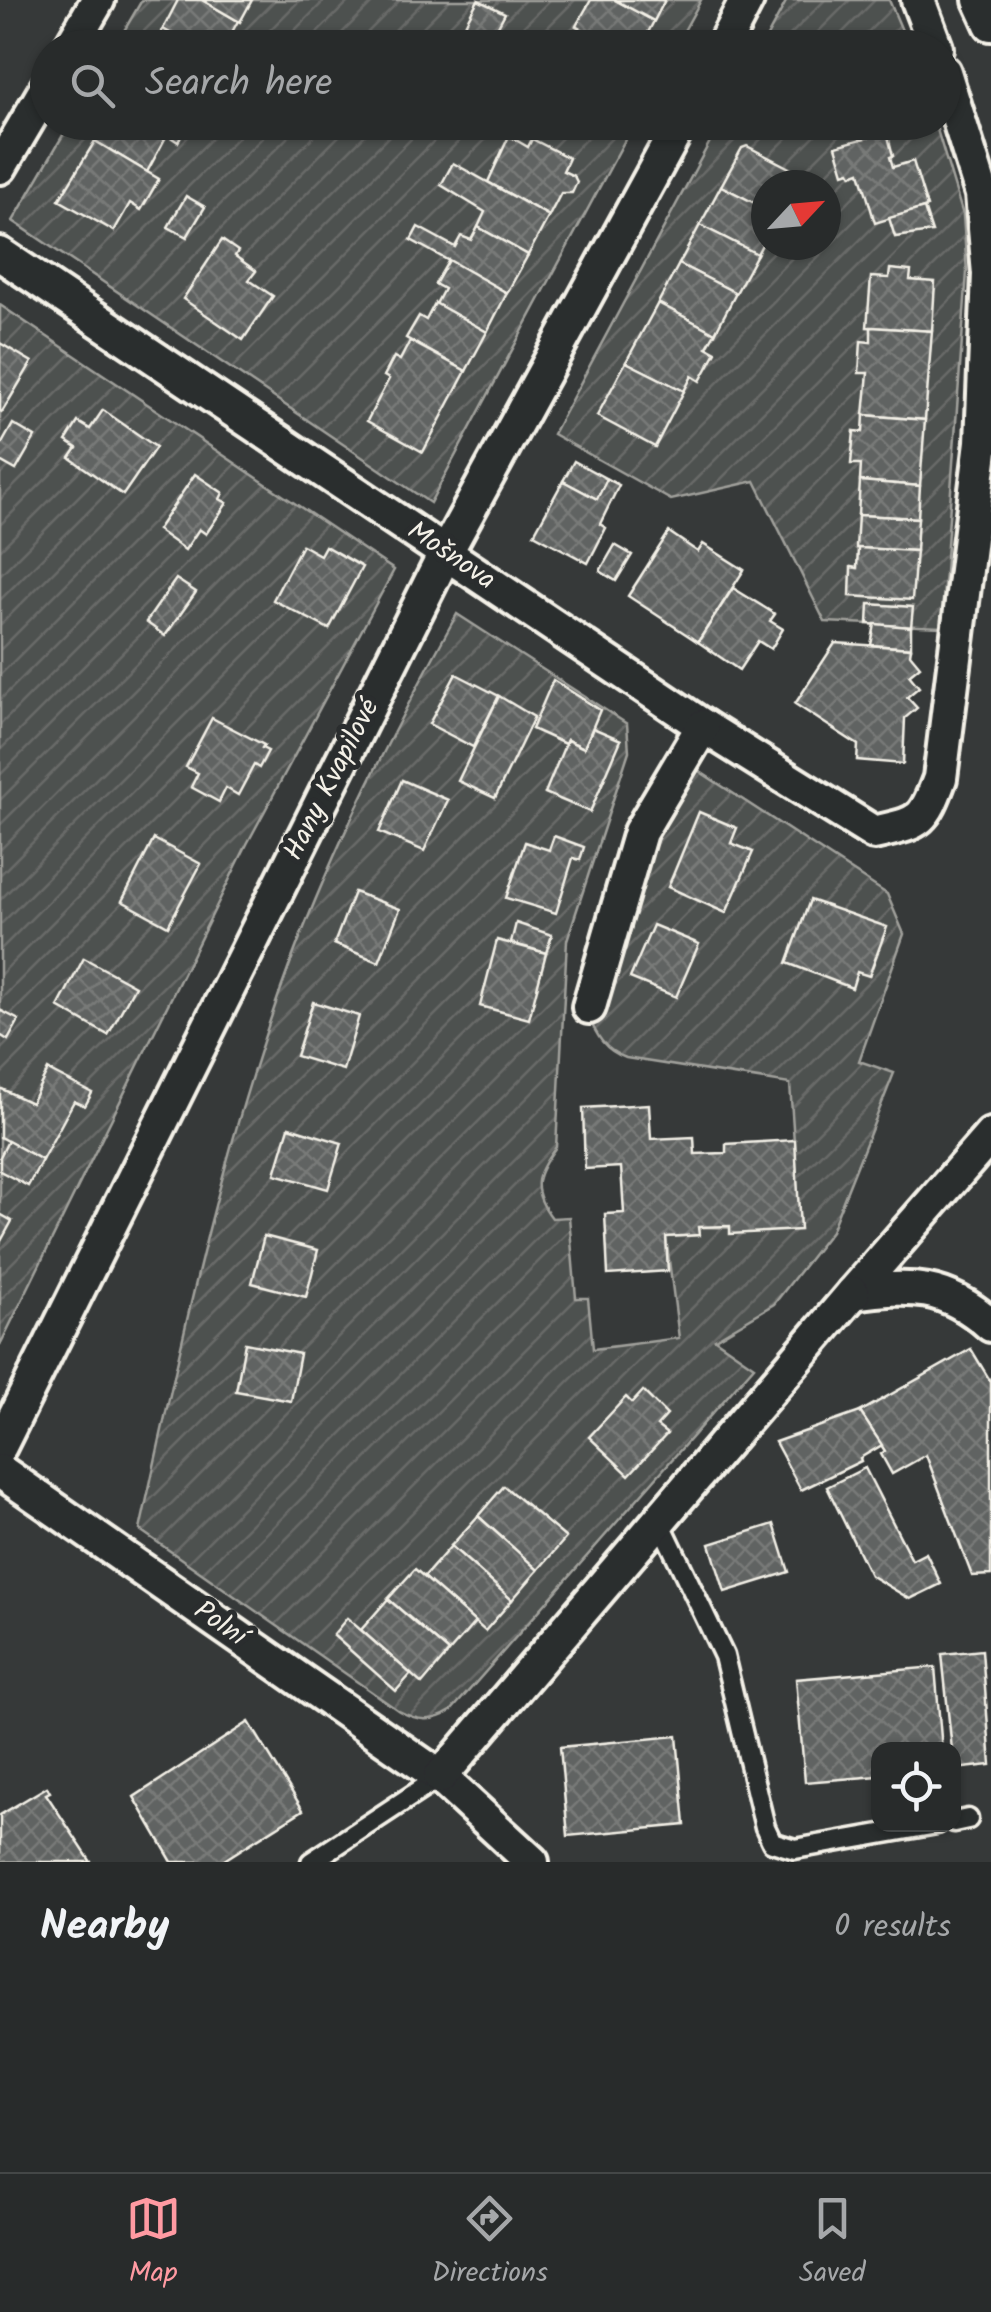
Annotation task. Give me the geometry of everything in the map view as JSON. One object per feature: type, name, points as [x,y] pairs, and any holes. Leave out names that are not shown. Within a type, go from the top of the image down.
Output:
[{"type":"street","points":[[80,30],[98,0]]},
{"type":"street","points":[[732,30],[748,0]]},
{"type":"street","points":[[918,0],[929,30]]},
{"type":"street","points":[[980,0],[991,24]]},
{"type":"street","points":[[0,167],[30,116]]},
{"type":"street","name":"Mošnova","points":[[0,254],[703,726],[874,833],[910,825],[927,814],[940,778],[982,442],[988,274],[982,194],[961,127]]},
{"type":"street","name":"Hany Kvapilové","points":[[0,1446],[446,552],[670,140]]},
{"type":"street","points":[[590,1008],[640,832],[703,726]]},
{"type":"street","points":[[440,1777],[991,1135]]},
{"type":"street","points":[[853,1292],[906,1286],[942,1293],[964,1303],[991,1325]]},
{"type":"street","name":"Polní","points":[[0,1471],[440,1777],[532,1862]]},
{"type":"lane","points":[[659,1520],[724,1656],[765,1827],[772,1842],[795,1850],[893,1832]]},
{"type":"lane","points":[[311,1862],[440,1777]]},
{"type":"shaded area","points":[[142,0],[701,0],[684,30],[124,30]]},
{"type":"shaded area","points":[[787,0],[889,0],[902,30],[771,30]]},
{"type":"shaded area","points":[[60,140],[625,140],[430,503],[13,221]]},
{"type":"shaded area","points":[[711,140],[940,140],[963,215],[967,272],[941,627],[825,622],[755,481],[671,500],[553,434]]},
{"type":"shaded area","points":[[0,305],[394,570],[247,844],[0,1345]]},
{"type":"shaded area","points":[[457,614],[627,724],[629,751],[567,940],[556,1147],[538,1182],[540,1199],[552,1218],[569,1217],[576,1298],[588,1298],[593,1349],[679,1338],[666,1237],[698,1235],[698,1227],[800,1229],[790,1084],[626,1058],[602,1042],[588,1016],[612,987],[679,758],[887,894],[904,934],[859,1061],[894,1073],[831,1231],[774,1304],[715,1339],[754,1366],[451,1711],[425,1719],[399,1711],[140,1530],[205,1244],[266,1033],[346,830]]},
{"type":"building","points":[[178,0],[202,0],[238,21],[233,30],[163,29]]},
{"type":"building","points":[[202,0],[252,0],[240,22]]},
{"type":"building","points":[[478,0],[505,13],[496,30],[462,30]]},
{"type":"building","points":[[591,0],[615,0],[654,21],[649,30],[584,30],[576,26]]},
{"type":"building","points":[[615,0],[665,0],[654,21]]},
{"type":"building","points":[[96,140],[164,140],[147,172]]},
{"type":"building","points":[[507,140],[528,147],[534,140],[569,158],[563,171],[577,182],[572,193],[561,193],[549,216],[488,182]]},
{"type":"building","points":[[858,140],[889,140],[893,167],[913,161],[927,207],[875,223],[860,172],[844,173],[836,146]]},
{"type":"building","points":[[95,141],[159,179],[141,210],[130,203],[114,231],[59,200]]},
{"type":"building","points":[[747,146],[793,170],[751,170],[751,201],[721,186],[742,148]]},
{"type":"building","points":[[453,163],[549,216],[528,255],[478,227],[485,212],[441,185]]},
{"type":"building","points":[[721,186],[751,201],[751,251],[700,225]]},
{"type":"building","points":[[186,196],[205,207],[187,237],[168,227]]},
{"type":"building","points":[[924,208],[932,232],[895,237],[889,218]]},
{"type":"building","points":[[700,225],[751,251],[754,260],[736,293],[679,264]]},
{"type":"building","points":[[418,227],[455,247],[461,236],[471,240],[478,227],[528,255],[507,293],[411,240]]},
{"type":"building","points":[[222,240],[238,251],[235,256],[256,271],[249,280],[273,296],[243,340],[183,299]]},
{"type":"building","points":[[449,260],[507,293],[487,332],[436,304],[444,289],[435,284]]},
{"type":"building","points":[[679,264],[736,293],[715,333],[658,303]]},
{"type":"building","points":[[890,269],[911,271],[910,280],[935,282],[932,331],[867,327],[871,277],[889,278]]},
{"type":"building","points":[[435,303],[487,332],[466,371],[406,338],[419,316],[426,320]]},
{"type":"building","points":[[658,303],[715,333],[707,347],[716,352],[700,381],[692,376],[684,391],[626,362]]},
{"type":"building","points":[[871,327],[932,331],[925,420],[864,415],[868,373],[859,373],[861,341],[871,342]]},
{"type":"building","points":[[410,341],[466,371],[423,452],[367,421],[389,379],[384,376],[394,357],[400,360]]},
{"type":"building","points":[[0,343],[32,362],[2,412],[0,411]]},
{"type":"building","points":[[626,362],[684,391],[655,447],[597,416]]},
{"type":"building","points":[[103,410],[156,447],[123,495],[70,458],[77,448],[66,441],[78,422],[90,429]]},
{"type":"building","points":[[864,415],[925,420],[920,486],[860,481],[861,464],[851,464],[854,431],[863,432]]},
{"type":"building","points":[[13,424],[35,437],[16,470],[0,461],[0,447]]},
{"type":"building","points":[[574,461],[607,479],[597,499],[563,481]]},
{"type":"building","points":[[195,474],[223,493],[220,499],[227,503],[206,534],[199,529],[185,550],[157,530]]},
{"type":"building","points":[[607,479],[619,485],[600,524],[606,528],[588,563],[534,534],[563,481],[597,499]]},
{"type":"building","points":[[860,481],[920,486],[918,518],[858,515]]},
{"type":"building","points":[[858,515],[918,518],[916,551],[856,548]]},
{"type":"building","points":[[669,532],[698,552],[703,544],[744,570],[698,642],[628,596]]},
{"type":"building","points":[[302,545],[320,555],[325,546],[362,567],[329,629],[273,600]]},
{"type":"building","points":[[615,545],[632,555],[616,581],[600,571]]},
{"type":"building","points":[[858,548],[916,551],[912,600],[850,596],[851,567],[857,568]]},
{"type":"building","points":[[176,579],[196,592],[165,636],[146,622]]},
{"type":"building","points":[[733,588],[775,614],[770,621],[783,629],[771,649],[758,641],[739,670],[698,642]]},
{"type":"building","points":[[869,604],[913,607],[911,627],[868,624]]},
{"type":"building","points":[[875,624],[911,627],[911,648],[871,645]]},
{"type":"building","points":[[835,643],[911,648],[910,654],[920,666],[909,675],[919,687],[907,697],[917,708],[905,718],[903,764],[857,760],[858,745],[795,704]]},
{"type":"building","points":[[456,674],[499,696],[473,747],[429,724]]},
{"type":"building","points":[[553,680],[600,710],[584,748],[532,729]]},
{"type":"building","points":[[499,696],[534,717],[495,798],[458,781]]},
{"type":"building","points":[[212,718],[264,745],[262,748],[268,751],[259,768],[254,765],[238,795],[226,788],[219,802],[191,787],[198,773],[186,767]]},
{"type":"building","points":[[593,728],[621,740],[590,812],[545,793],[567,740],[584,748]]},
{"type":"building","points":[[402,780],[448,800],[424,851],[379,832]]},
{"type":"building","points":[[699,812],[737,828],[731,843],[753,852],[726,913],[668,887]]},
{"type":"building","points":[[554,836],[584,847],[580,860],[573,858],[556,913],[506,898],[525,842],[549,850]]},
{"type":"building","points":[[154,839],[201,864],[168,926],[122,901]]},
{"type":"building","points":[[354,892],[400,909],[379,962],[334,944]]},
{"type":"building","points":[[810,900],[887,927],[869,976],[857,972],[852,988],[787,963]]},
{"type":"building","points":[[516,923],[552,935],[546,953],[511,943]]},
{"type":"building","points":[[653,925],[699,944],[676,997],[630,978]]},
{"type":"building","points":[[497,940],[546,953],[529,1019],[480,1006]]},
{"type":"building","points":[[84,958],[135,986],[108,1035],[58,1007]]},
{"type":"building","points":[[313,1002],[359,1016],[343,1070],[296,1056]]},
{"type":"building","points":[[0,1010],[19,1020],[8,1040],[0,1035]]},
{"type":"building","points":[[48,1070],[92,1093],[85,1106],[74,1101],[42,1160],[0,1137],[0,1088],[31,1103]]},
{"type":"building","points":[[649,1104],[651,1139],[694,1137],[695,1154],[726,1153],[726,1144],[795,1140],[800,1230],[730,1234],[730,1226],[698,1227],[699,1235],[666,1237],[668,1271],[608,1275],[605,1214],[624,1213],[621,1167],[585,1169],[583,1108]]},
{"type":"building","points":[[289,1127],[342,1143],[328,1189],[275,1174]]},
{"type":"building","points":[[8,1141],[42,1160],[28,1186],[0,1171],[0,1157]]},
{"type":"building","points":[[0,1214],[12,1221],[0,1243]]},
{"type":"building","points":[[264,1236],[318,1250],[306,1297],[252,1283]]},
{"type":"building","points":[[245,1343],[300,1354],[291,1401],[236,1391]]},
{"type":"building","points":[[971,1349],[991,1382],[991,1575],[972,1576],[926,1455],[892,1474],[881,1454],[885,1451],[860,1412]]},
{"type":"building","points":[[643,1391],[667,1415],[657,1426],[667,1434],[629,1475],[589,1437],[626,1397],[632,1403]]},
{"type":"building","points":[[860,1412],[882,1445],[861,1461],[801,1490],[775,1442]]},
{"type":"building","points":[[865,1468],[912,1560],[926,1553],[941,1584],[910,1599],[870,1575],[827,1487]]},
{"type":"building","points":[[504,1486],[566,1538],[538,1570],[478,1516]]},
{"type":"building","points":[[478,1516],[538,1570],[512,1600],[451,1546]]},
{"type":"building","points":[[774,1524],[789,1572],[725,1592],[710,1544]]},
{"type":"building","points":[[451,1546],[512,1600],[485,1631],[424,1577]]},
{"type":"building","points":[[415,1569],[475,1622],[449,1652],[388,1599]]},
{"type":"building","points":[[388,1599],[449,1652],[422,1684],[361,1630]]},
{"type":"building","points":[[347,1618],[411,1674],[396,1691],[333,1635]]},
{"type":"building","points":[[982,1650],[991,1765],[961,1768],[961,1742],[951,1742],[942,1654]]},
{"type":"building","points":[[935,1667],[941,1742],[871,1742],[871,1777],[805,1782],[796,1679]]},
{"type":"building","points":[[249,1722],[303,1810],[221,1862],[172,1862],[134,1797]]},
{"type":"building","points":[[677,1736],[685,1825],[568,1836],[560,1747]]},
{"type":"building","points":[[47,1787],[50,1792],[46,1794],[91,1862],[0,1862],[0,1815]]}]
